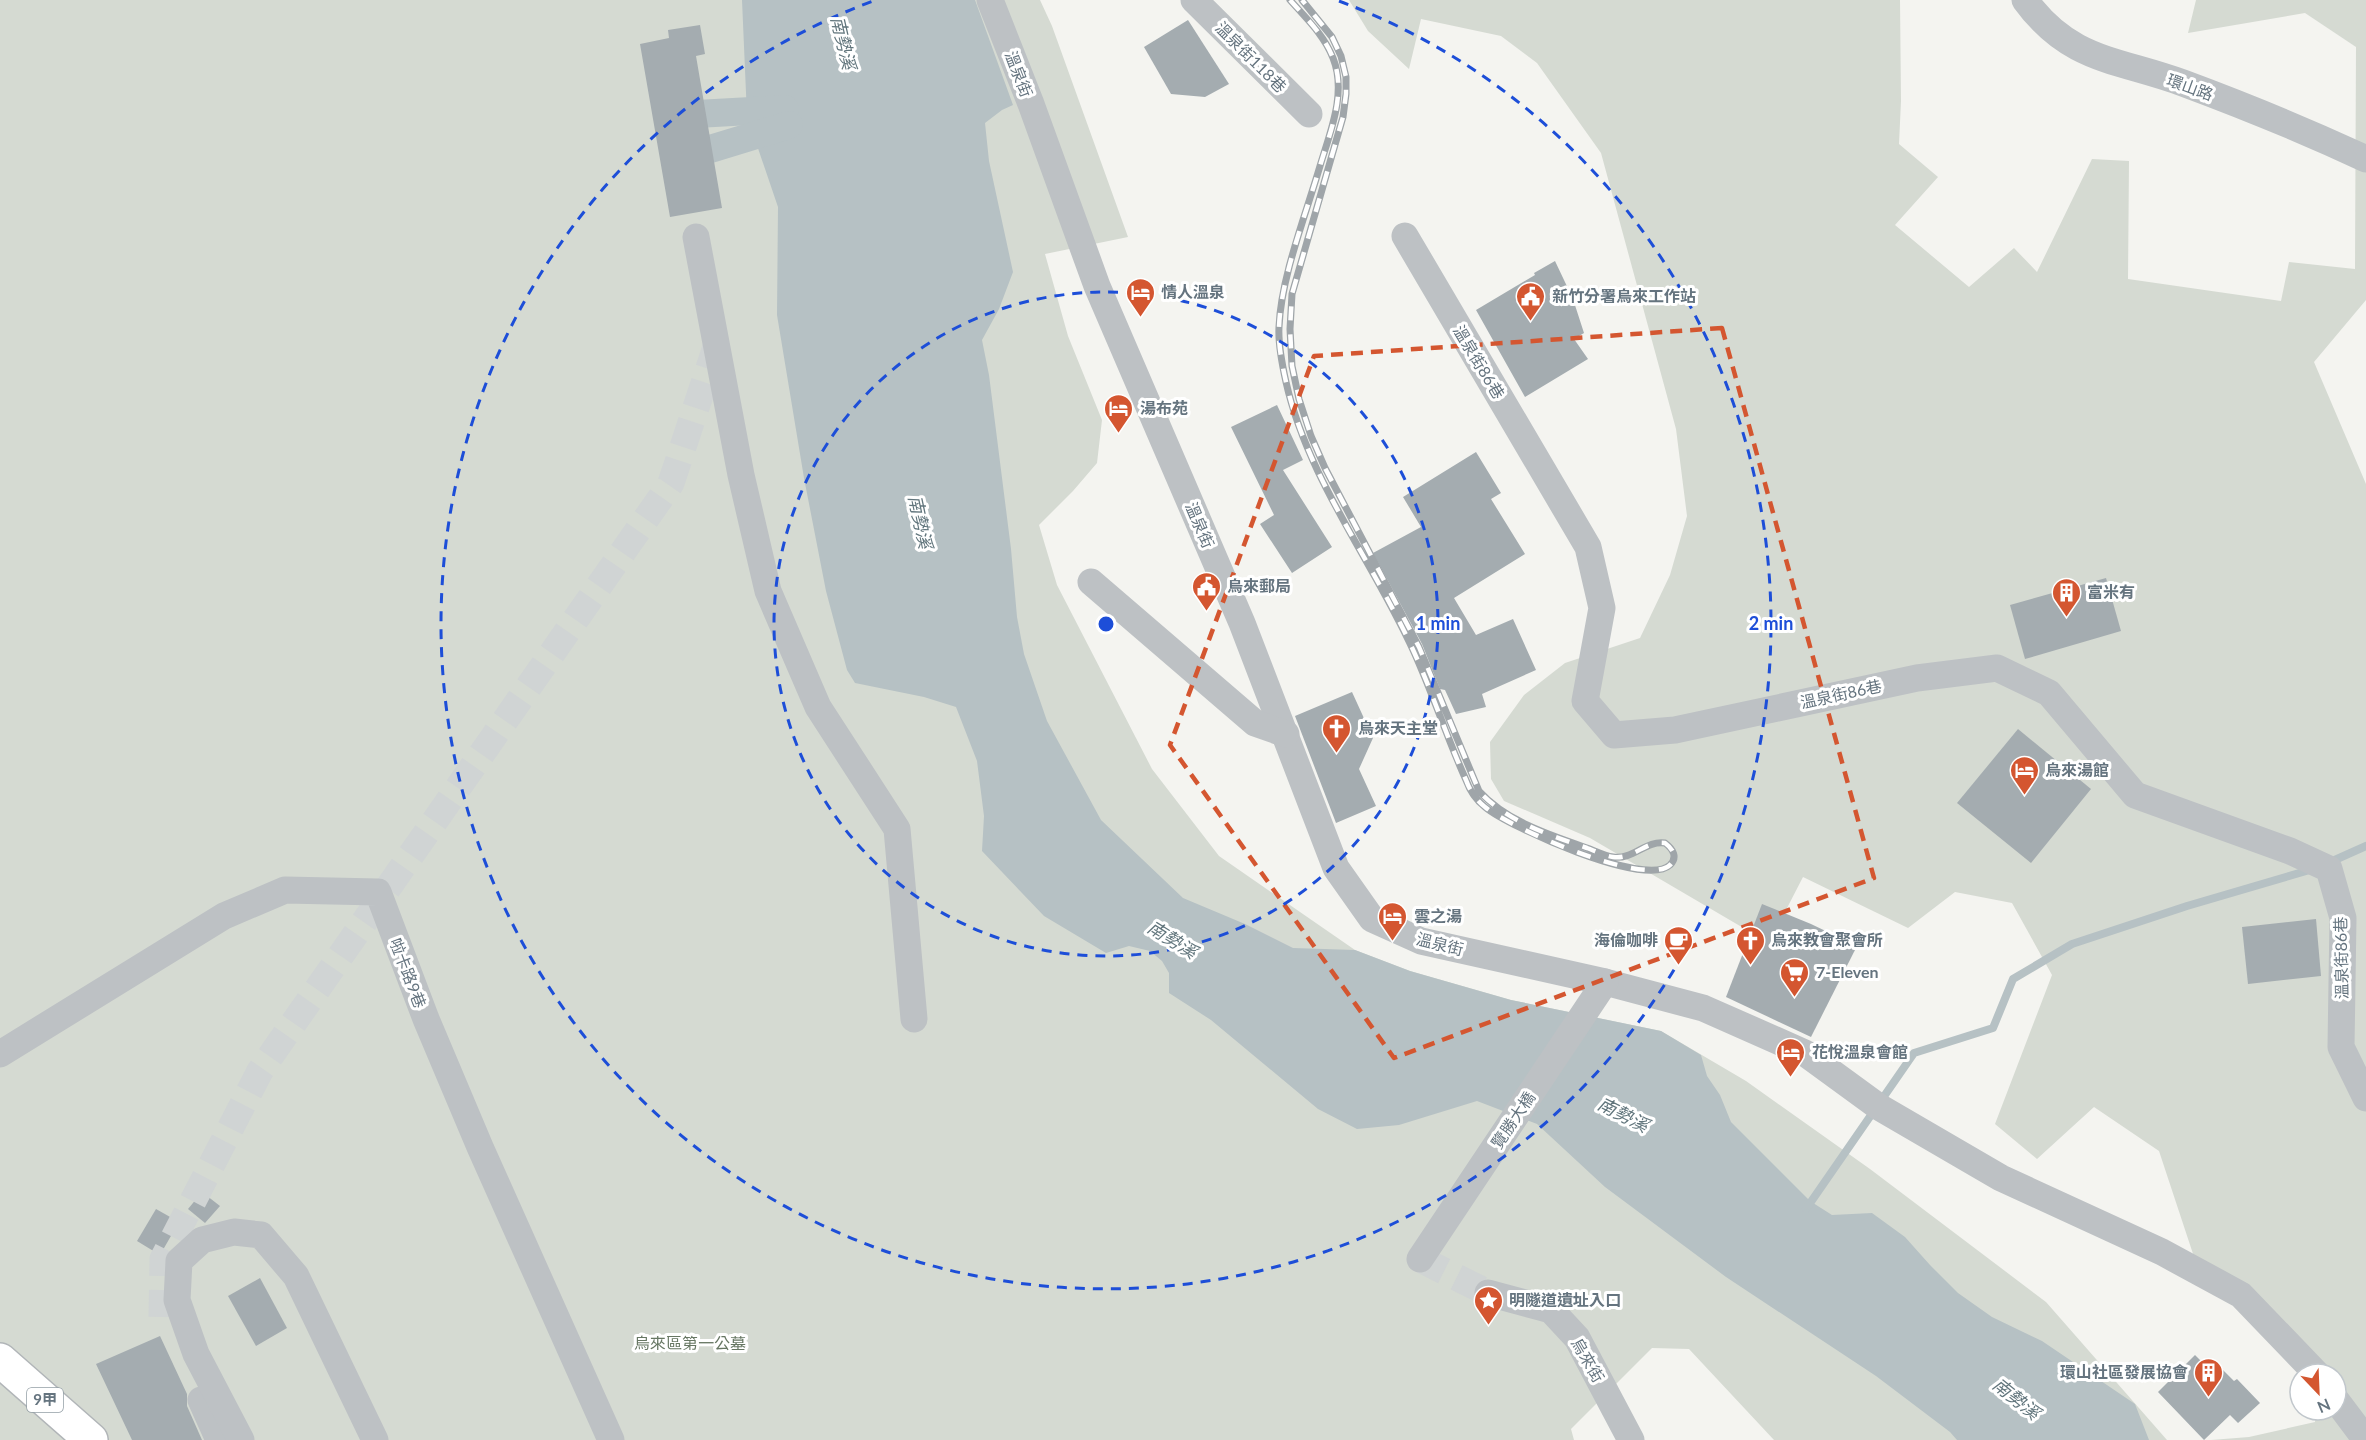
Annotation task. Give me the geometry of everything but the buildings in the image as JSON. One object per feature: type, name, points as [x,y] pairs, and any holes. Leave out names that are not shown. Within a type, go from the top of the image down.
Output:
[{"type":"main road","name":"9甲","points":[[0,1360],[91,1440]]},
{"type":"street","name":"溫泉街","points":[[990,0],[1031,104],[1097,286],[1242,623],[1336,868],[1372,919],[1421,941],[1605,982],[1703,1008],[1805,1053],[1879,1107],[2001,1178],[2162,1252],[2241,1295],[2305,1362]]},
{"type":"street","name":"溫泉街118巷","points":[[1194,0],[1309,114]]},
{"type":"street","name":"環山路","points":[[2025,0],[2036,15],[2057,35],[2092,56],[2181,82],[2324,139],[2366,159]]},
{"type":"street","name":"溫泉街86巷","points":[[1405,236],[1588,547],[1602,608],[1585,702],[1614,735],[1675,730],[1917,678],[1997,668],[2049,693],[2134,795],[2302,856],[2329,869],[2343,918],[2341,1047],[2366,1098]]},
{"type":"street","points":[[696,237],[741,475],[768,591],[818,707],[897,829],[914,1019]]},
{"type":"street","points":[[1091,582],[1255,723],[1286,734]]},
{"type":"street","name":"啦卡路9巷","points":[[0,1054],[224,916],[285,890],[378,892],[426,1019],[466,1115],[611,1440]]},
{"type":"street","name":"覽勝大橋","points":[[1420,1259],[1605,982]]},
{"type":"street","points":[[241,1440],[196,1354],[177,1300],[179,1261],[202,1240],[234,1232],[261,1234],[297,1276],[375,1440]]},
{"type":"street","name":"烏來街","points":[[1488,1293],[1551,1310],[1578,1338],[1631,1440]]},
{"type":"street","points":[[162,1317],[219,1440]]},
{"type":"street","points":[[2348,1415],[2364,1436]]},
{"type":"highlighted area","points":[[1722,328],[1874,878],[1394,1058],[1170,745],[1314,356]]},
{"type":"green space","name":"烏來區第一公墓","points":[[0,0],[1040,0],[1052,26],[1128,237],[1045,254],[1068,336],[1102,420],[1097,463],[1039,525],[1057,585],[1152,769],[1219,856],[1355,950],[1410,971],[1511,1000],[1661,1031],[1746,1081],[1870,1169],[2046,1302],[2167,1440],[1774,1440],[1689,1349],[1652,1348],[1571,1429],[1574,1440],[0,1440]]},
{"type":"green space","points":[[1349,0],[1900,0],[1899,144],[1938,177],[1895,225],[1969,287],[2014,248],[2037,272],[2092,159],[2129,161],[2128,279],[2281,301],[2289,262],[2355,269],[2356,47],[2305,13],[2188,33],[2196,0],[2366,0],[2366,300],[2314,362],[2366,484],[2366,1440],[2211,1440],[2249,1437],[2315,1422],[2348,1422],[2348,1362],[2308,1362],[2199,1272],[2159,1151],[2094,1107],[2037,1159],[1995,1124],[2052,975],[2012,903],[1955,892],[1908,928],[1803,877],[1769,943],[1590,838],[1504,801],[1491,779],[1490,742],[1524,695],[1565,663],[1640,638],[1670,575],[1687,516],[1676,429],[1601,153],[1537,63],[1501,36],[1421,19],[1409,69],[1368,31]]},
{"type":"water","name":"南勢溪","points":[[742,0],[975,0],[1013,105],[985,123],[989,161],[1013,272],[999,309],[982,340],[989,375],[1011,549],[1017,617],[1024,654],[1047,721],[1101,820],[1183,898],[1245,924],[1293,948],[1355,950],[1410,971],[1511,1000],[1661,1031],[1701,1055],[1707,1076],[1720,1095],[1731,1122],[1810,1201],[1832,1215],[1872,1213],[1905,1237],[1958,1293],[1992,1317],[2042,1341],[2135,1404],[2149,1440],[1957,1440],[1950,1432],[1876,1376],[1726,1277],[1605,1187],[1537,1124],[1477,1101],[1399,1125],[1357,1129],[1318,1109],[1211,1020],[1169,993],[1169,973],[1162,961],[1150,951],[1129,946],[1106,953],[1044,916],[982,851],[984,816],[977,761],[956,707],[924,697],[855,683],[847,670],[826,591],[804,478],[777,315],[778,207],[747,116]]},
{"type":"waterway","points":[[679,115],[785,109]]},
{"type":"waterway","points":[[684,157],[789,125]]},
{"type":"waterway","points":[[2328,863],[2366,846]]},
{"type":"waterway","points":[[1806,1209],[1914,1053],[1993,1028],[2013,979],[2072,944],[2187,906],[2313,869]]},
{"type":"tunnel","points":[[162,1317],[163,1259],[260,1071],[671,483],[716,347]]},
{"type":"tunnel","points":[[1420,1259],[1488,1293]]},
{"type":"railway","points":[[1290,0],[1325,42],[1337,71],[1338,85],[1336,112],[1289,267],[1279,327],[1286,382],[1296,418],[1310,453],[1325,487],[1398,618],[1469,788],[1476,798],[1485,807],[1521,828],[1577,852],[1634,868],[1656,870],[1670,865],[1674,859],[1673,853],[1665,843],[1652,844],[1627,856],[1607,856],[1515,819],[1490,802],[1479,791],[1419,647],[1325,468],[1311,436],[1299,399],[1292,366],[1290,329],[1292,294],[1343,117],[1346,77],[1341,56],[1332,37],[1302,0]]},
{"type":"place","name":"情人溫泉","points":[[1140,318]]},
{"type":"place","name":"新竹分署烏來工作站","points":[[1531,322]]},
{"type":"place","name":"湯布苑","points":[[1119,434]]},
{"type":"place","name":"烏來郵局","points":[[1206,612]]},
{"type":"place","name":"富米有","points":[[2066,618]]},
{"type":"place","name":"烏來天主堂","points":[[1337,754]]},
{"type":"place","name":"烏來湯館","points":[[2024,796]]},
{"type":"place","name":"雲之湯","points":[[1393,942]]},
{"type":"place","name":"海倫咖啡","points":[[1679,966]]},
{"type":"place","name":"烏來教會聚會所","points":[[1750,966]]},
{"type":"place","name":"7-Eleven","points":[[1795,998]]},
{"type":"place","name":"花悅溫泉會館","points":[[1791,1078]]},
{"type":"place","name":"明隧道遺址入口","points":[[1488,1326]]},
{"type":"place","name":"環山社區發展協會","points":[[2209,1398]]}]
